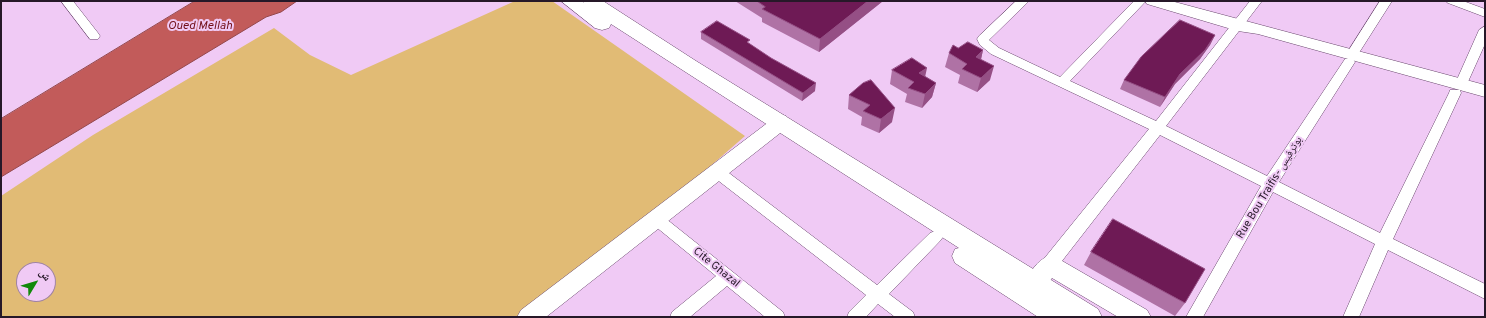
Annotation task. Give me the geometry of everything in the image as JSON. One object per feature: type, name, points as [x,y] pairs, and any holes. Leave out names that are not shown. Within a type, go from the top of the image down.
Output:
[{"type":"highway","points":[[570,1],[635,46],[774,126],[1036,283],[1089,317]]},
{"type":"highway","points":[[592,1],[602,10],[689,66],[935,237],[1059,317]]},
{"type":"street","points":[[67,1],[94,36]]},
{"type":"street","points":[[1023,1],[986,35],[984,42],[995,51],[1158,128],[1485,292]]},
{"type":"street","points":[[1061,83],[1140,1]]},
{"type":"street","points":[[1153,1],[1240,26],[1258,35],[1351,58],[1458,88],[1485,91]]},
{"type":"street","points":[[1036,283],[1240,26],[1256,1]]},
{"type":"street","name":"Rue Bou Traifis- بوترفيس","points":[[1194,317],[1270,184],[1386,1]]},
{"type":"street","points":[[1452,1],[1485,13]]},
{"type":"street","points":[[1351,317],[1384,241],[1485,30]]},
{"type":"street","points":[[1458,88],[1485,101]]},
{"type":"street","points":[[540,314],[655,218],[774,126]]},
{"type":"street","points":[[716,171],[907,317]]},
{"type":"street","name":"Cite Ghazal","points":[[655,218],[777,317]]},
{"type":"street","points":[[855,317],[935,237]]},
{"type":"street","points":[[1049,265],[1139,317]]},
{"type":"street","points":[[678,317],[726,277]]},
{"type":"shaded area","points":[[515,1],[552,1],[745,136],[659,211],[520,317],[1,317],[1,196],[93,135],[274,28],[310,55],[351,75]]},
{"type":"water","name":"Oued Mellah","points":[[195,1],[297,1],[281,12],[266,17],[1,177],[1,119]]},
{"type":"building","points":[[757,1],[868,1],[820,39],[762,9],[765,7]]},
{"type":"building","points":[[1180,20],[1215,35],[1205,50],[1180,74],[1165,97],[1124,80],[1141,57]]},
{"type":"building","points":[[717,21],[750,40],[747,42],[771,58],[816,83],[803,93],[701,32]]},
{"type":"building","points":[[968,42],[983,50],[976,57],[994,66],[981,78],[962,69],[967,64],[949,53],[953,45],[958,48]]},
{"type":"building","points":[[912,58],[927,68],[919,73],[936,83],[925,94],[908,88],[914,82],[892,70]]},
{"type":"building","points":[[871,80],[895,108],[881,119],[863,111],[870,105],[849,95],[863,83]]},
{"type":"building","points":[[1113,219],[1205,269],[1185,303],[1091,252]]}]
